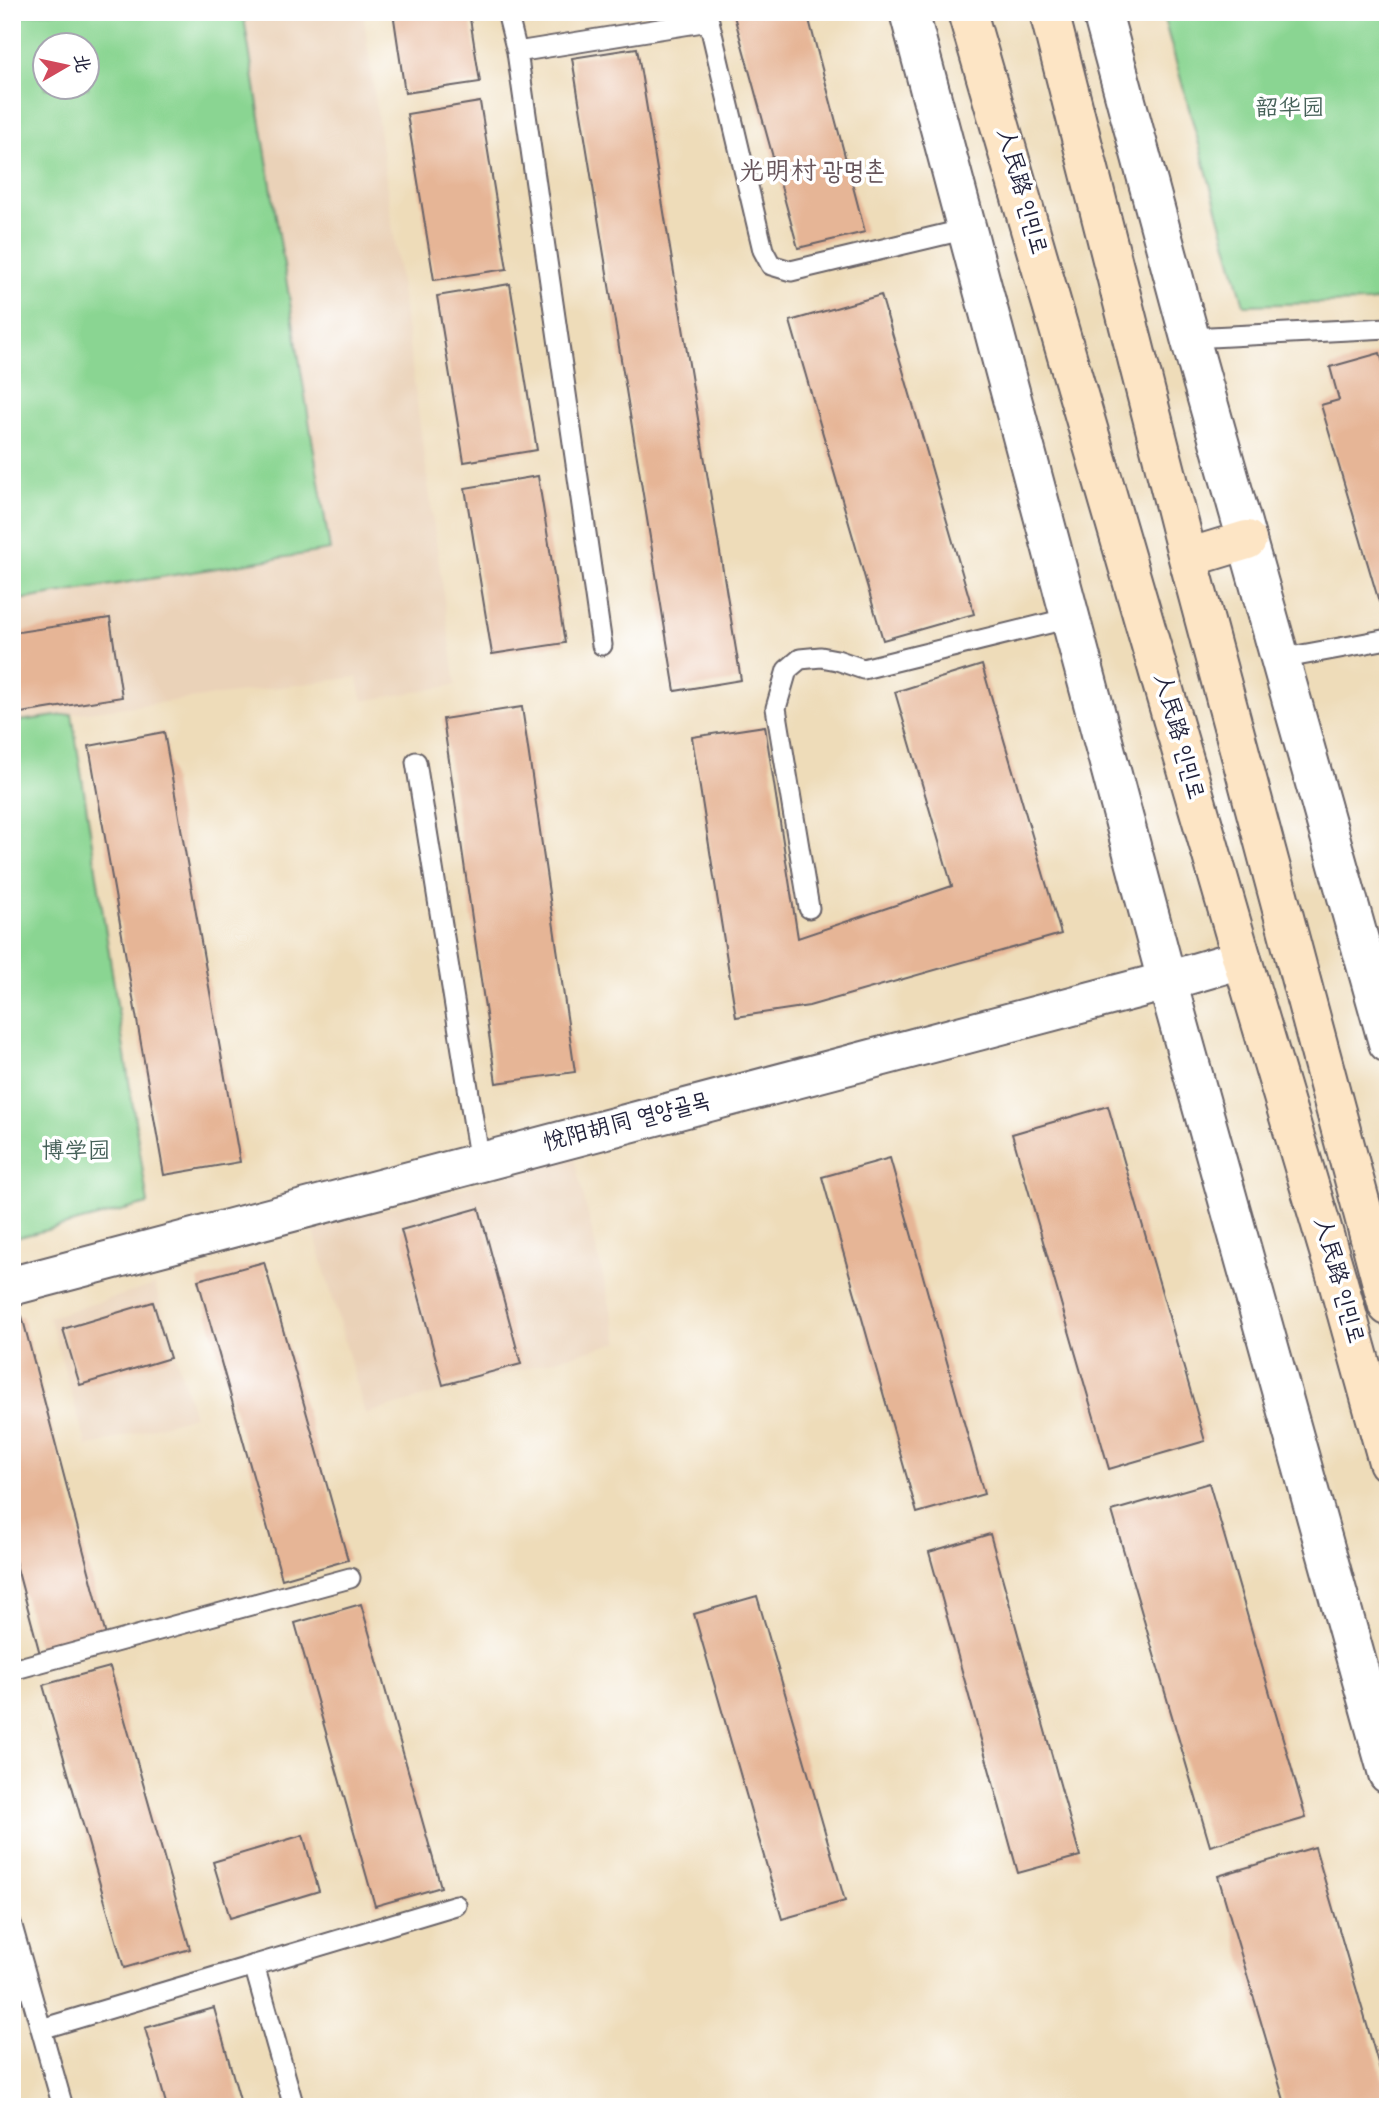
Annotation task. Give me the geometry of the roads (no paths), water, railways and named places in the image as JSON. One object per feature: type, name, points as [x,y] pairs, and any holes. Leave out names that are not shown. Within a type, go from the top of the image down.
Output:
[{"type":"main road","name":"人民路 인민로","points":[[968,12],[1388,1462]]},
{"type":"main road","name":"人民路 인민로","points":[[1049,12],[1188,558],[1383,1268],[1388,1306]]},
{"type":"main road","points":[[1188,558],[1247,540]]},
{"type":"street","points":[[909,12],[1167,981],[1388,1774]]},
{"type":"street","points":[[1102,12],[1388,1043]]},
{"type":"street","name":"悦阳胡同 열양골목","points":[[12,1286],[1242,959]]},
{"type":"street","points":[[1338,1282],[1383,1268]]},
{"type":"lane","points":[[507,12],[517,52],[602,645]]},
{"type":"lane","points":[[517,52],[709,20],[763,250],[771,265],[791,271],[967,229]]},
{"type":"lane","points":[[1191,338],[1388,328]]},
{"type":"lane","points":[[809,908],[776,708],[787,670],[800,659],[821,657],[863,669],[1070,618]]},
{"type":"lane","points":[[1280,659],[1388,639]]},
{"type":"lane","points":[[416,762],[480,1163]]},
{"type":"lane","points":[[12,1670],[350,1578]]},
{"type":"lane","points":[[41,2029],[456,1905]]},
{"type":"lane","points":[[12,1926],[63,2107]]},
{"type":"lane","points":[[254,1965],[294,2107]]},
{"type":"district","name":"光明村 광명촌","points":[[812,173]]},
{"type":"park label","name":"韶华园","points":[[1290,110]]},
{"type":"park label","name":"博学园","points":[[76,1153]]}]
